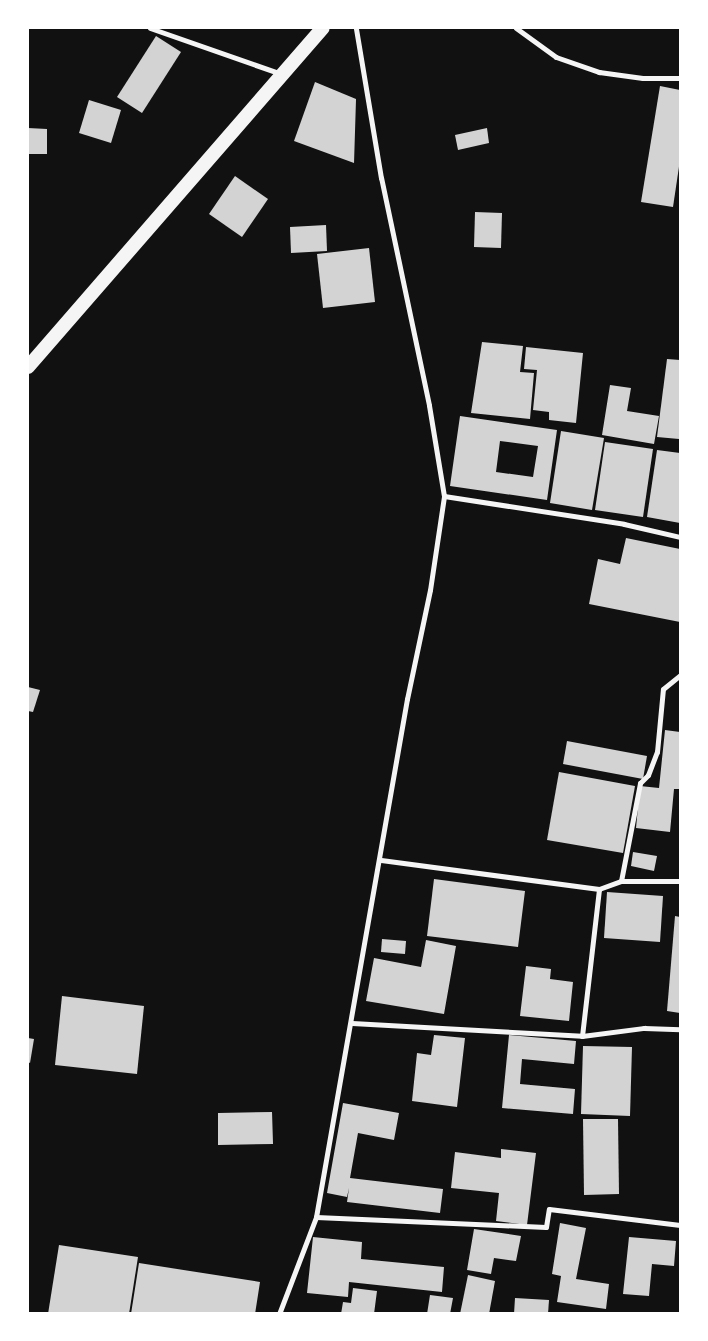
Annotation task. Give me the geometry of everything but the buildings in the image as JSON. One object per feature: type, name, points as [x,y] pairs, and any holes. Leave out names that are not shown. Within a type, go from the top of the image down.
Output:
[{"type":"highway","points":[[28,367],[323,28]]},
{"type":"street","points":[[150,28],[282,75]]},
{"type":"street","points":[[279,1314],[316,1216],[381,860],[407,699],[430,590],[444,496],[429,405],[381,178],[356,28]]},
{"type":"street","points":[[516,28],[556,57],[599,72],[642,78],[680,78]]},
{"type":"street","points":[[444,496],[624,524],[680,537]]},
{"type":"street","points":[[622,881],[640,783],[648,775],[657,752],[663,688],[680,675]]},
{"type":"street","points":[[381,860],[599,889],[622,881],[680,881]]},
{"type":"street","points":[[582,1036],[599,889]]},
{"type":"street","points":[[352,1023],[582,1036],[644,1028],[680,1029]]},
{"type":"street","points":[[316,1216],[546,1227],[549,1209],[680,1225]]}]
